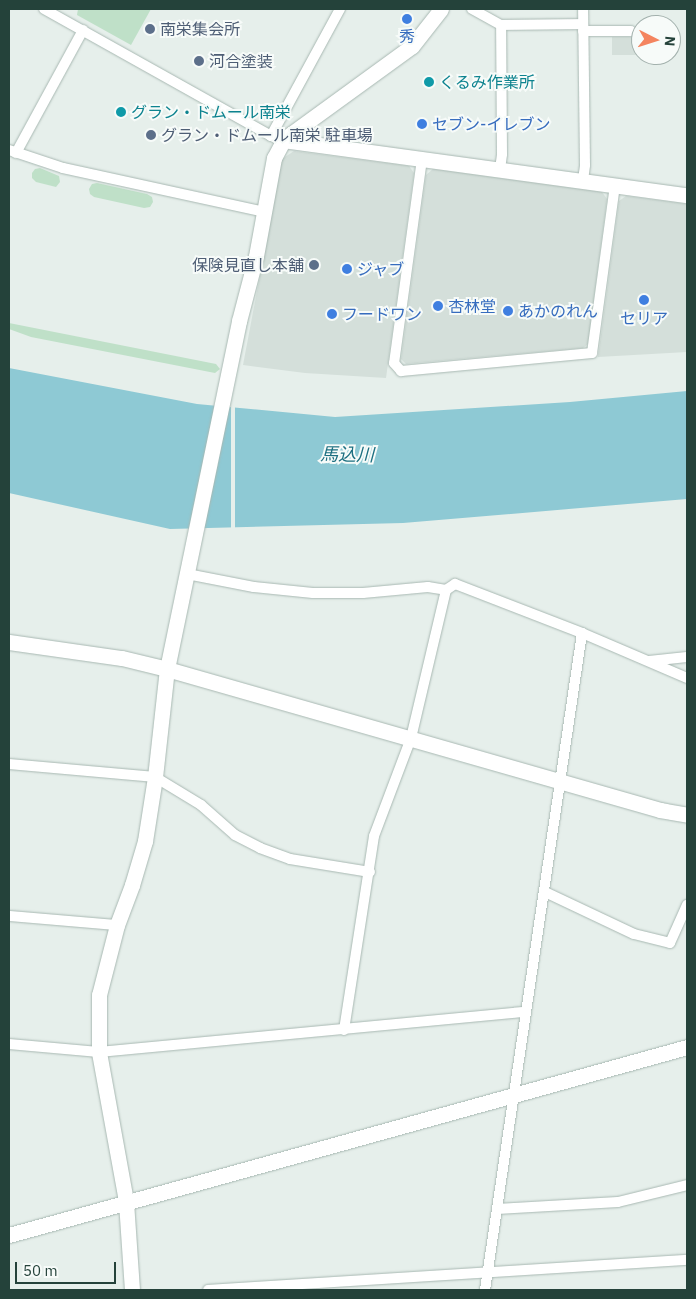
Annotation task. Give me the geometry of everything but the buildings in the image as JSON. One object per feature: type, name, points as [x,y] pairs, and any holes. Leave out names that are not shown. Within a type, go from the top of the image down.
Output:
[{"type":"street","points":[[44,9],[277,138],[687,195]]},
{"type":"street","points":[[62,19],[68,9]]},
{"type":"street","points":[[132,1290],[126,1201],[99,1052],[99,995],[118,925],[145,841],[155,777],[167,669],[264,212],[277,138],[340,9]]},
{"type":"street","points":[[277,138],[400,56],[422,35],[439,9]]},
{"type":"street","points":[[472,9],[501,25],[584,27],[631,31]]},
{"type":"street","points":[[583,9],[585,165],[583,180]]},
{"type":"street","points":[[500,169],[502,154],[501,25]]},
{"type":"street","points":[[83,30],[12,151],[63,168],[264,212]]},
{"type":"street","points":[[422,159],[394,363],[402,371],[592,353],[615,185]]},
{"type":"street","points":[[187,574],[254,587],[313,592],[362,593],[428,587],[446,590]]},
{"type":"street","points":[[344,1030],[347,1000],[370,872],[374,836],[411,738],[446,590],[455,584],[582,633],[687,678]]},
{"type":"street","points":[[485,1290],[582,633]]},
{"type":"street","points":[[9,642],[122,658],[167,669],[660,810],[687,814]]},
{"type":"street","points":[[648,661],[687,657]]},
{"type":"street","points":[[9,764],[155,777],[201,805],[235,835],[260,848],[290,859],[370,872]]},
{"type":"street","points":[[545,892],[634,934],[670,943],[687,905]]},
{"type":"street","points":[[9,916],[118,925]]},
{"type":"street","points":[[9,1044],[99,1052],[526,1012]]},
{"type":"street","points":[[9,1235],[72,1219],[126,1201],[687,1047]]},
{"type":"street","points":[[497,1209],[618,1202],[687,1185]]},
{"type":"street","points":[[208,1290],[488,1274],[687,1260]]},
{"type":"shaded area","points":[[612,37],[631,37],[631,55],[612,55]]},
{"type":"shaded area","points":[[294,151],[409,166],[414,173],[386,378],[305,373],[243,365],[282,159]]},
{"type":"shaded area","points":[[433,169],[602,192],[607,199],[588,344],[583,348],[406,364],[401,359],[426,175]]},
{"type":"shaded area","points":[[626,196],[687,204],[687,352],[598,357],[619,201]]},
{"type":"green space","points":[[78,9],[151,9],[131,45],[77,15]]},
{"type":"green space","points":[[40,168],[59,176],[60,182],[56,187],[36,182],[32,178],[32,173],[35,169]]},
{"type":"green space","points":[[97,183],[147,194],[152,197],[153,202],[150,207],[144,208],[94,197],[90,194],[89,189],[92,184]]},
{"type":"green space","points":[[9,323],[216,364],[220,369],[215,373],[31,337],[9,329]]},
{"type":"water","name":"馬込川","points":[[9,368],[197,404],[335,417],[570,402],[687,391],[687,499],[403,523],[170,529],[9,493]]},
{"type":"pier","points":[[231,405],[235,405],[235,533],[231,533]]},
{"type":"place","name":"秀","points":[[407,19]]},
{"type":"place","name":"南栄集会所","points":[[150,29]]},
{"type":"place","name":"河合塗装","points":[[199,61]]},
{"type":"place","name":"くるみ作業所","points":[[429,82]]},
{"type":"place","name":"グラン・ドムール南栄","points":[[121,112]]},
{"type":"place","name":"セブン-イレブン","points":[[422,124]]},
{"type":"place","name":"グラン・ドムール南栄 駐車場","points":[[151,135]]},
{"type":"place","name":"保険見直し本舗","points":[[314,265]]},
{"type":"place","name":"ジャブ","points":[[347,269]]},
{"type":"place","name":"セリア","points":[[644,300]]},
{"type":"place","name":"杏林堂","points":[[438,306]]},
{"type":"place","name":"あかのれん","points":[[508,311]]},
{"type":"place","name":"フードワン","points":[[332,314]]}]
